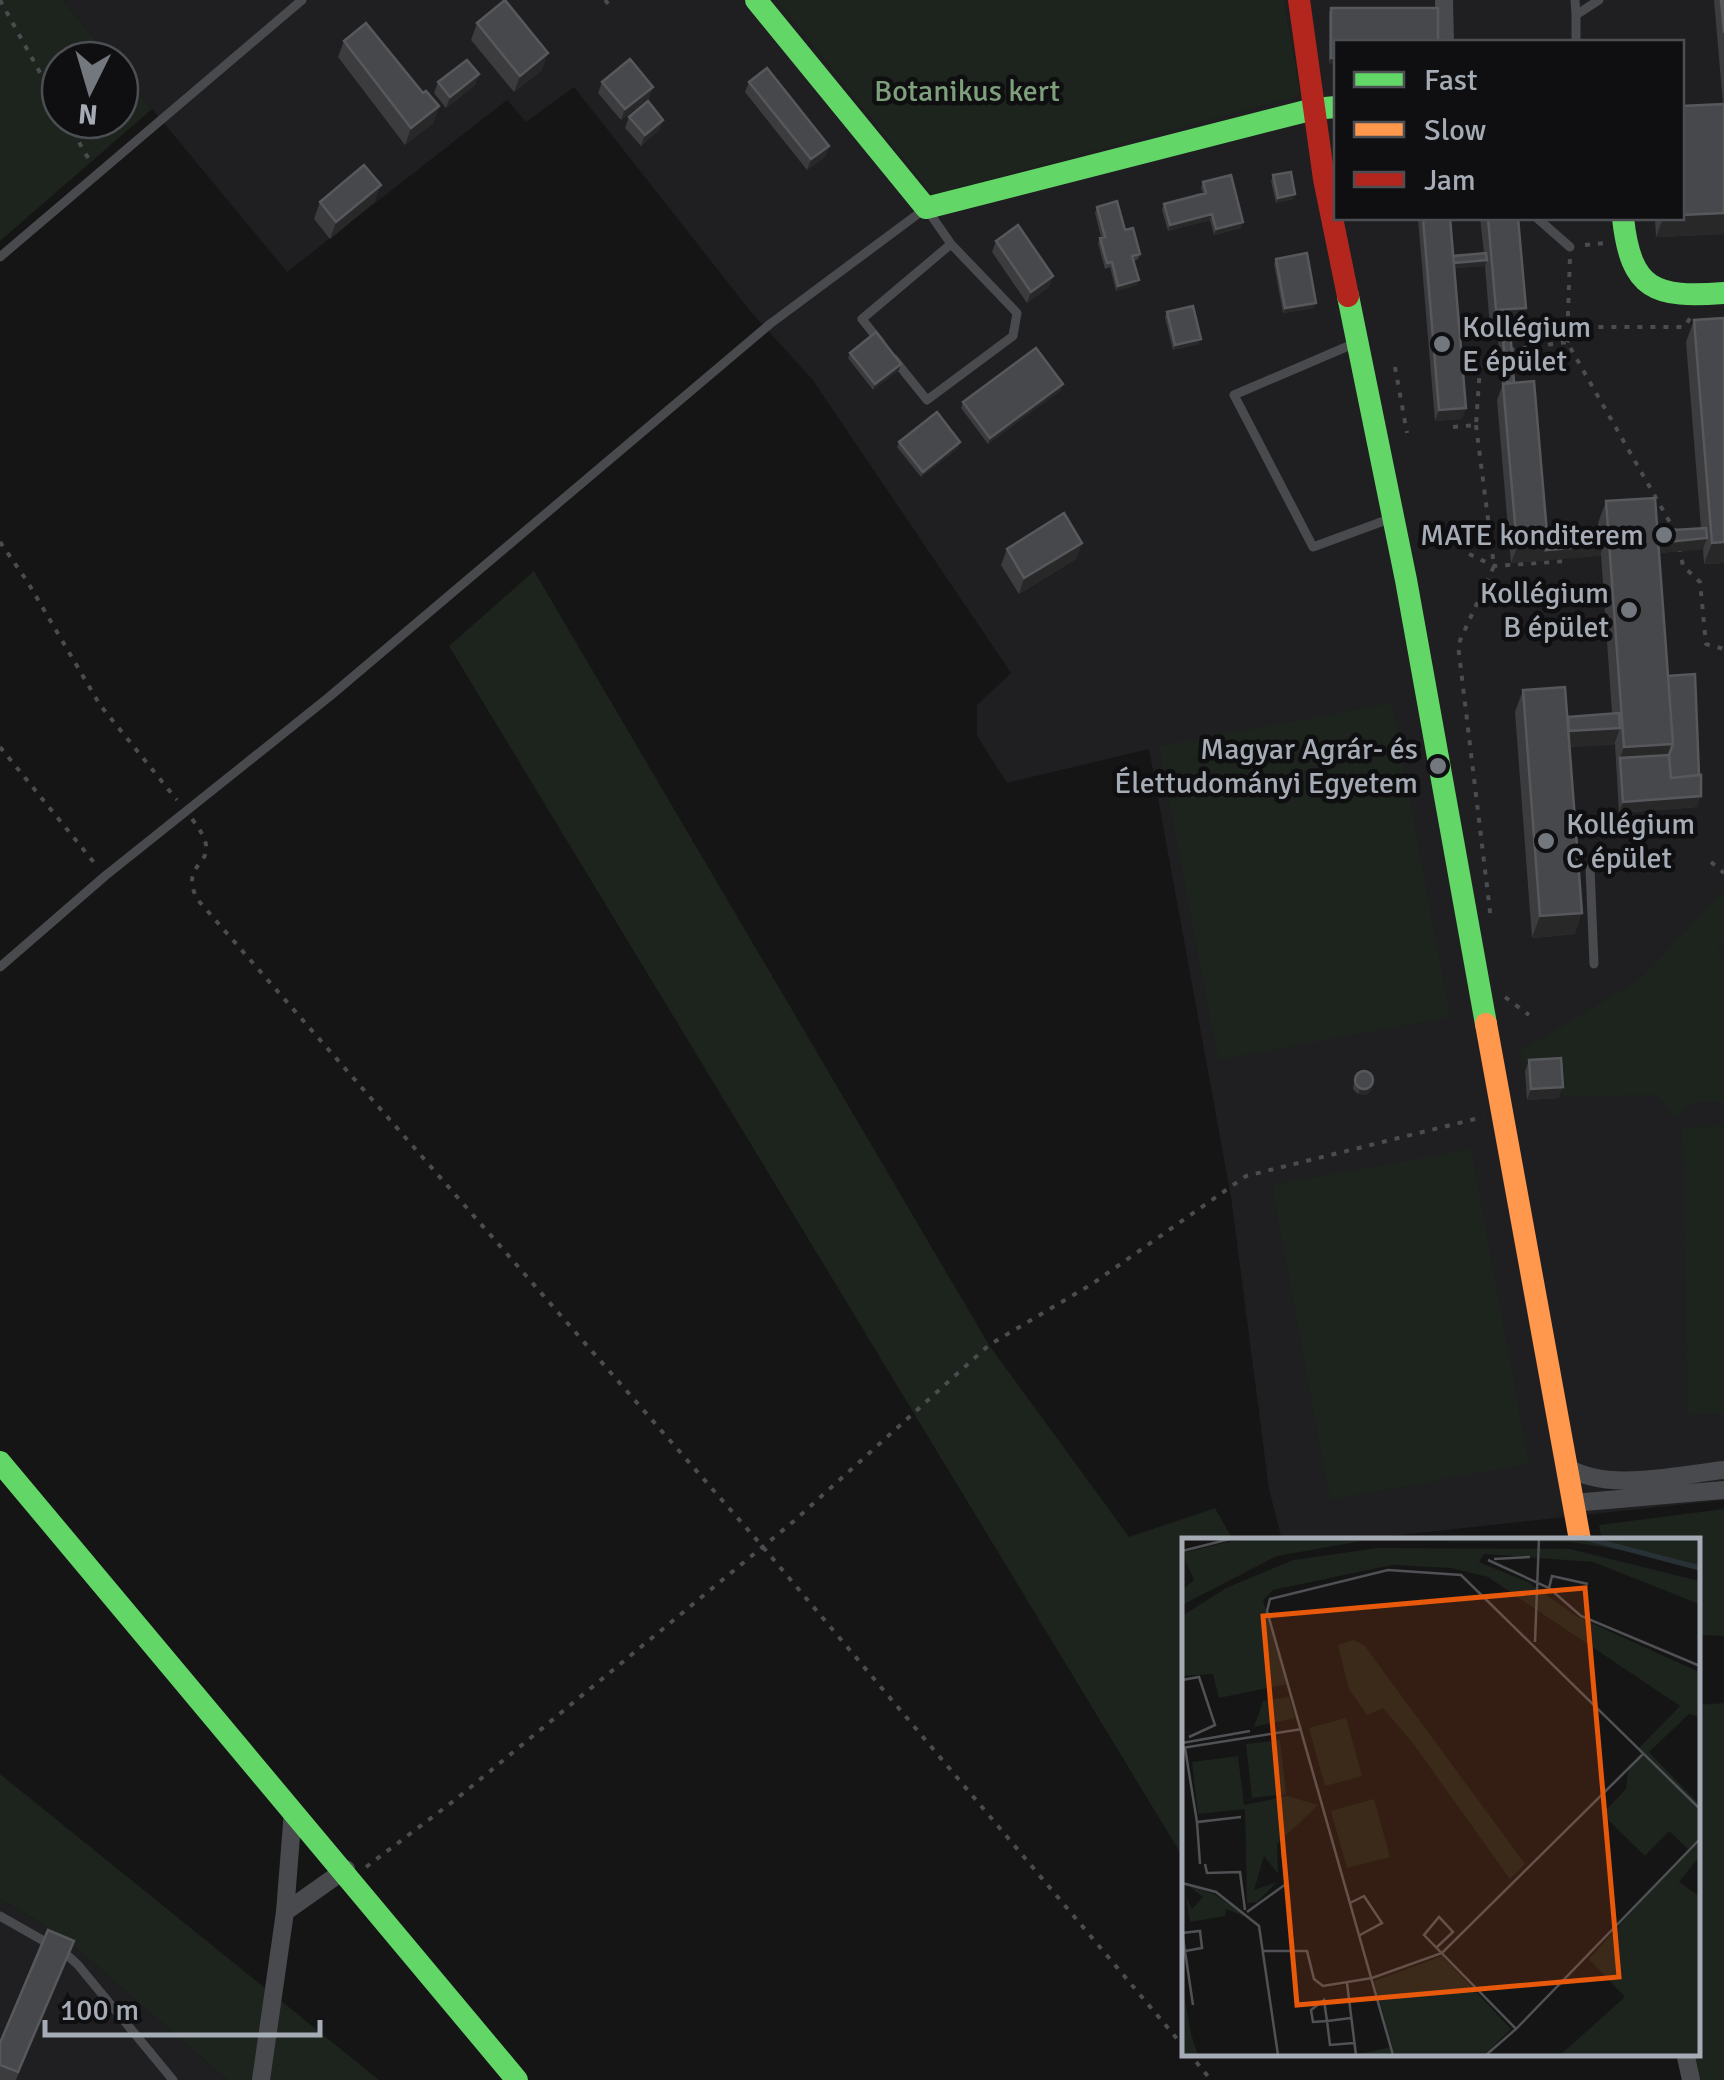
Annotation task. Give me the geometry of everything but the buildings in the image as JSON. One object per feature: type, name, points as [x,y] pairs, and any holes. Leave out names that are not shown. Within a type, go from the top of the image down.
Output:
[{"type":"street","points":[[756,0],[926,208],[1325,108]]},
{"type":"street","points":[[1298,0],[1325,108],[1324,179],[1395,518],[1580,1538]]},
{"type":"street","points":[[1444,0],[1445,40]]},
{"type":"street","points":[[1624,229],[1627,258],[1654,290],[1681,296],[1716,294]]},
{"type":"street","points":[[0,1462],[349,1873],[517,2080]]},
{"type":"street","points":[[1565,1466],[1577,1474],[1606,1482],[1724,1470]]},
{"type":"street","points":[[1573,1503],[1724,1490]]},
{"type":"street","points":[[262,2080],[285,1912],[293,1811]]},
{"type":"street","points":[[285,1912],[349,1873]]},
{"type":"street","points":[[1686,2055],[1691,2080]]},
{"type":"lane","points":[[0,257],[302,0]]},
{"type":"lane","points":[[1575,0],[1576,40]]},
{"type":"lane","points":[[1576,15],[1600,0]]},
{"type":"lane","points":[[0,967],[105,876],[329,697],[770,324],[926,208],[951,244],[1017,313],[1013,336],[927,400],[862,319],[951,244]]},
{"type":"lane","points":[[1540,220],[1570,247]]},
{"type":"lane","points":[[1357,342],[1234,395],[1313,547],[1395,518]]},
{"type":"lane","points":[[1590,868],[1594,964]]},
{"type":"lane","points":[[0,1916],[78,1965],[173,2080]]},
{"type":"path","points":[[0,0],[40,72]]},
{"type":"path","points":[[605,0],[612,8]]},
{"type":"path","points":[[76,140],[100,175]]},
{"type":"path","points":[[1624,229],[1570,247],[1567,342],[1676,532],[1683,566],[1700,582],[1706,644],[1724,649]]},
{"type":"path","points":[[1492,920],[1458,645],[1494,566],[1476,425],[1480,367],[1495,352],[1567,342],[1578,326],[1684,327],[1716,294]]},
{"type":"path","points":[[1395,367],[1407,433]]},
{"type":"path","points":[[1453,427],[1476,425]]},
{"type":"path","points":[[0,542],[28,581],[100,704],[208,842],[208,851],[193,873],[197,899],[763,1547],[1182,2045]]},
{"type":"path","points":[[1469,554],[1494,566],[1566,561]]},
{"type":"path","points":[[0,747],[105,876]]},
{"type":"path","points":[[1711,862],[1724,874]]},
{"type":"path","points":[[1501,990],[1510,1004],[1529,1016]]},
{"type":"path","points":[[349,1873],[455,1800],[763,1547],[989,1345],[1092,1284],[1246,1176],[1502,1112]]},
{"type":"path","points":[[1190,2055],[1212,2080]]},
{"type":"shaded area","name":"Magyar Agrár- és Élettudományi Egyetem","points":[[63,0],[776,0],[932,195],[1301,94],[1284,0],[1724,0],[1724,1500],[1371,1538],[1281,1538],[1269,1489],[1231,1197],[1149,749],[1007,783],[977,736],[977,705],[1011,673],[812,379],[751,312],[574,87],[526,122],[507,100],[287,272],[140,94],[140,40],[96,40]]},
{"type":"shaded area","points":[[0,1899],[60,1934],[227,2080],[0,2080]]},
{"type":"green space","points":[[0,0],[63,0],[96,40],[40,40],[40,140],[116,140],[0,241]]},
{"type":"green space","name":"Botanikus kert","points":[[776,0],[1284,0],[1301,95],[932,195]]},
{"type":"green space","points":[[140,94],[152,109],[140,119]]},
{"type":"green space","points":[[534,571],[989,1345],[1129,1537],[1215,1508],[1232,1538],[1182,1538],[1182,1856],[449,646]]},
{"type":"green space","points":[[1392,703],[1450,1017],[1218,1060],[1159,746]]},
{"type":"green space","points":[[1724,891],[1724,943],[1717,952],[1724,959],[1724,1102],[1694,1102],[1676,1117],[1657,1095],[1563,1097],[1562,1067],[1521,1068],[1520,1051],[1639,980]]},
{"type":"green space","points":[[1724,1126],[1724,1414],[1688,1415],[1682,1127]]},
{"type":"green space","points":[[1471,1149],[1529,1464],[1330,1500],[1272,1185]]},
{"type":"green space","points":[[1724,1509],[1724,1636],[1699,1635],[1699,1538],[1602,1538],[1599,1525]]},
{"type":"green space","points":[[1724,1703],[1724,2080],[1696,2080],[1691,2055],[1699,2055],[1699,1705]]},
{"type":"green space","points":[[0,1774],[379,2080],[227,2080],[60,1934],[0,1899]]},
{"type":"traffic: fast","points":[[756,0],[926,208],[1314,109],[1334,107]]},
{"type":"traffic: fast","points":[[1623,220],[1632,261],[1651,285],[1680,294],[1724,293]]},
{"type":"traffic: fast","points":[[1348,296],[1406,580],[1486,1024]]},
{"type":"traffic: fast","points":[[0,1462],[517,2080]]},
{"type":"traffic: slow","points":[[1486,1024],[1580,1538]]},
{"type":"traffic: jam","points":[[1299,0],[1324,179],[1348,296]]},
{"type":"place","name":"Kollégium E épület","points":[[1442,344]]},
{"type":"place","name":"MATE konditerem","points":[[1664,535]]},
{"type":"place","name":"Kollégium B épület","points":[[1629,610]]},
{"type":"place","name":"Magyar Agrár- és Élettudományi Egyetem","points":[[1438,766]]},
{"type":"place","name":"Kollégium C épület","points":[[1546,841]]}]
